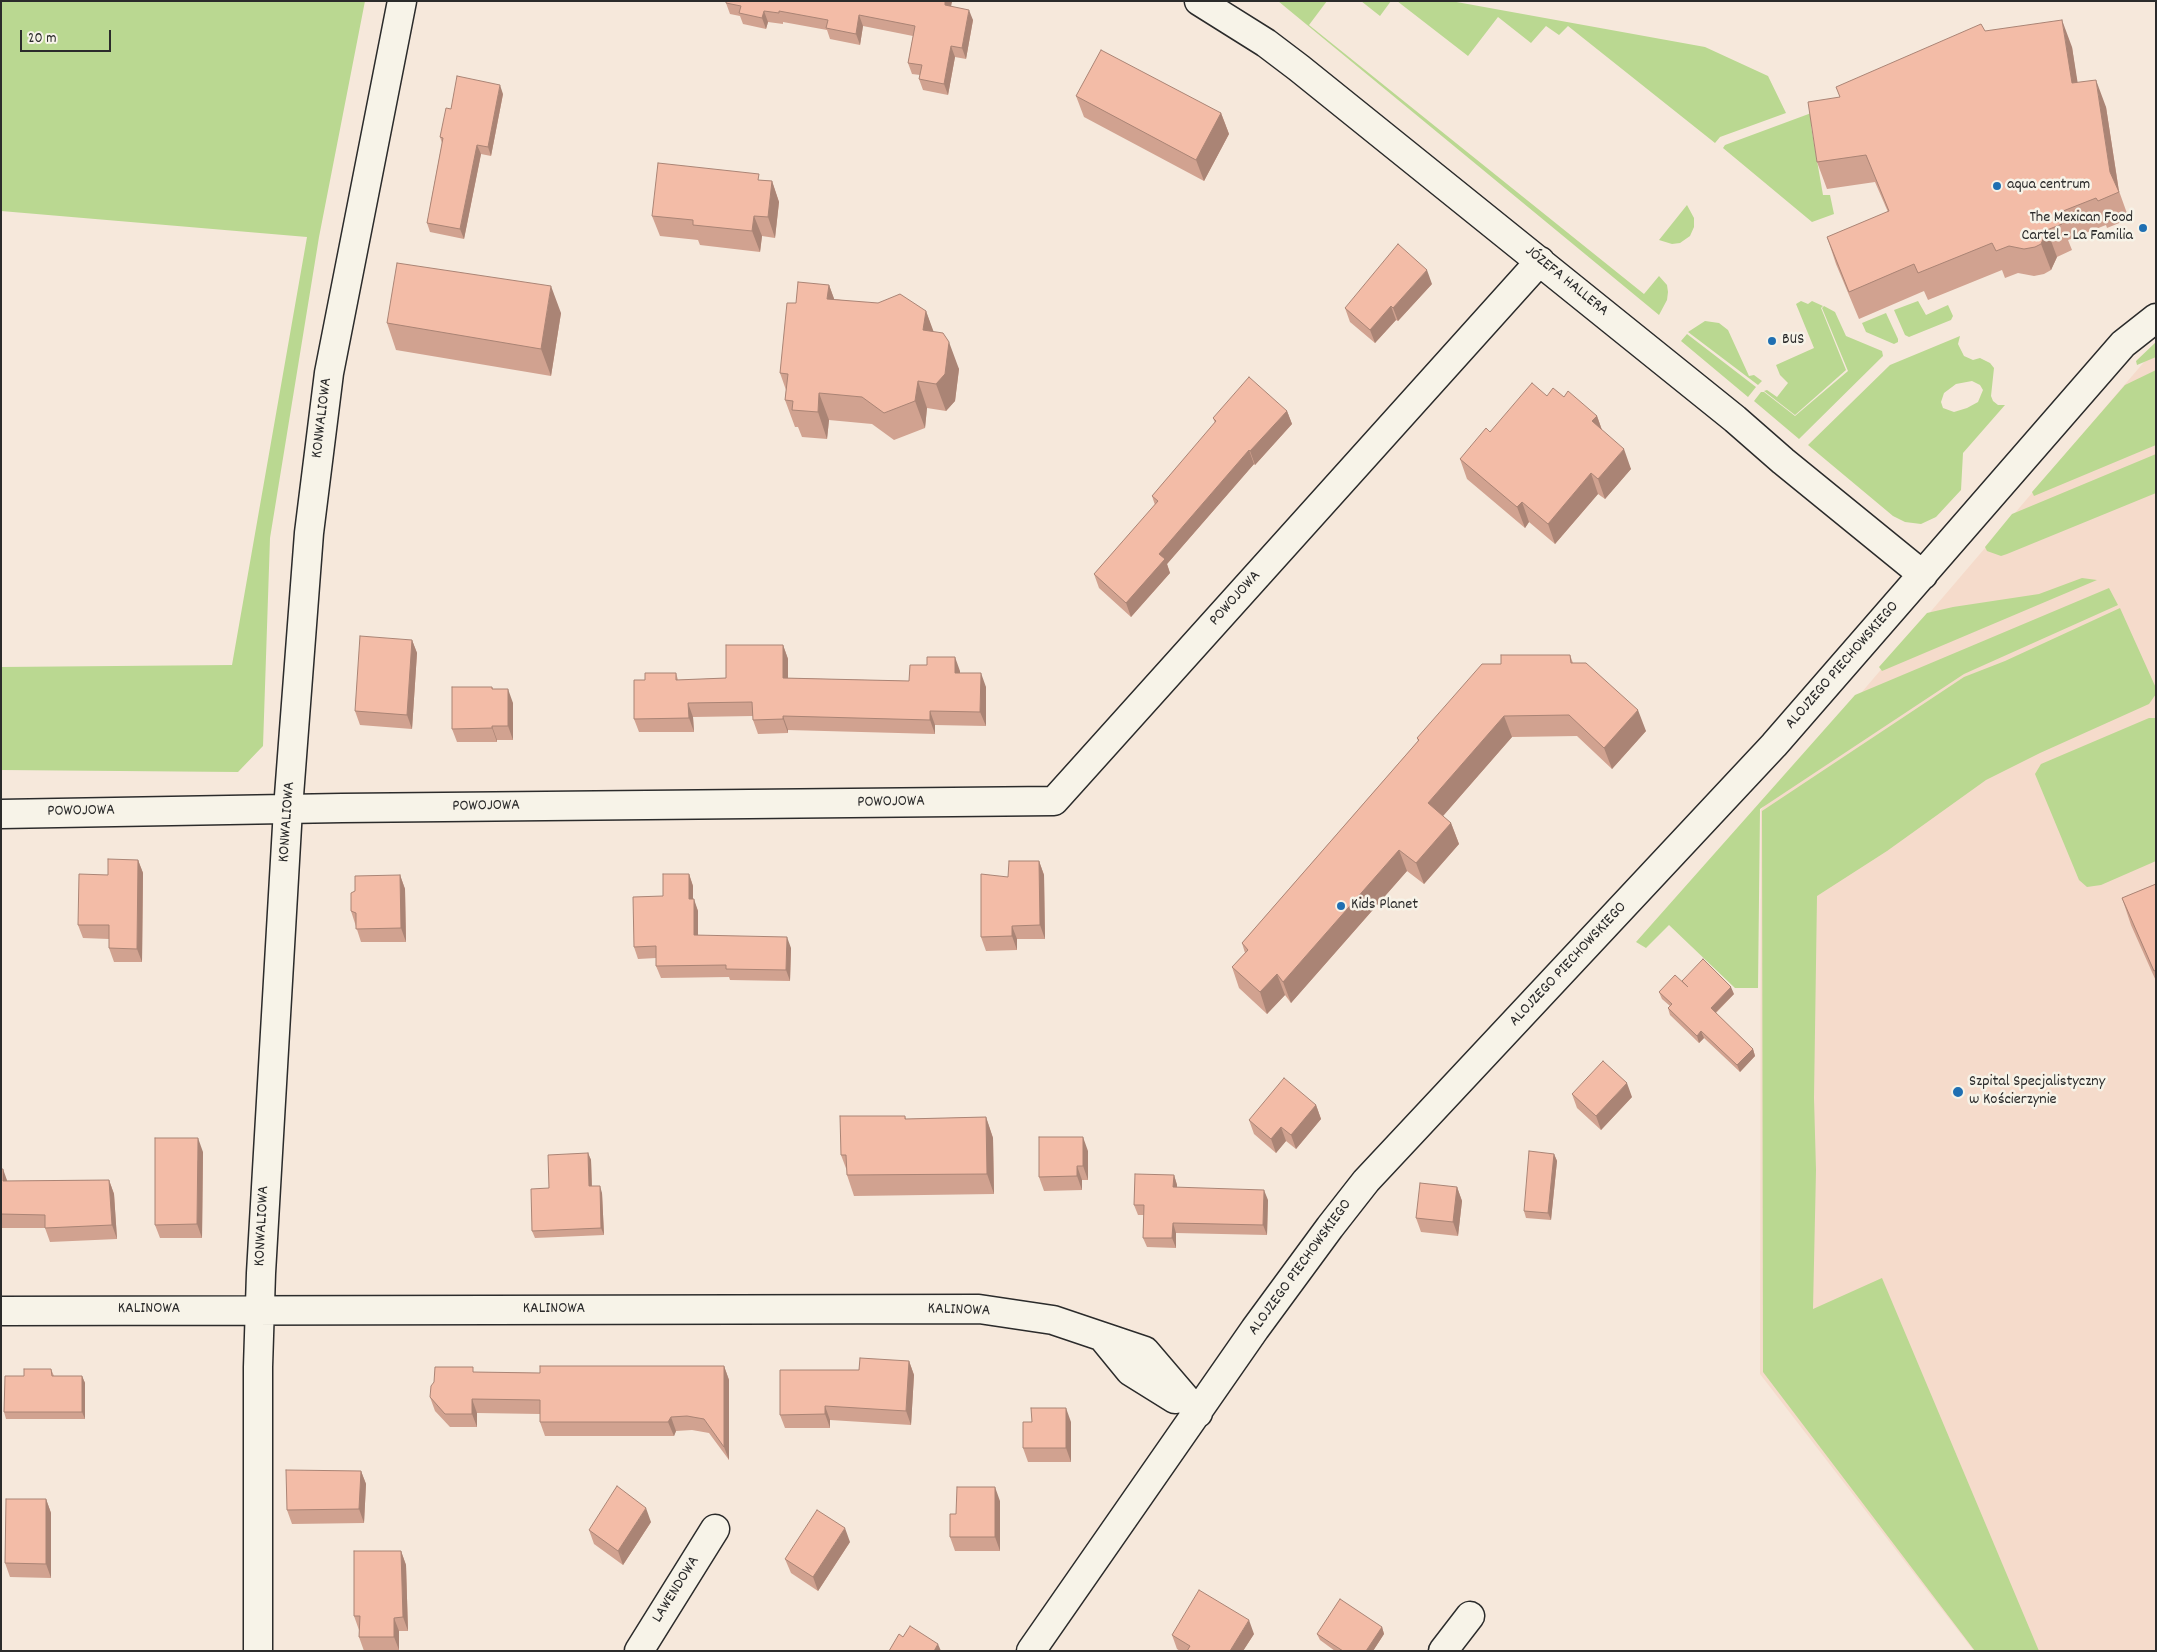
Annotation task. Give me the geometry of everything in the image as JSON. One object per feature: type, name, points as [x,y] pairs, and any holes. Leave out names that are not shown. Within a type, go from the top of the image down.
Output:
[{"type":"street","name":"KONWALIOWA","points":[[258,1651],[260,1310],[288,809],[309,533],[329,373],[402,1]]},
{"type":"street","name":"JÓZEFA HALLERA","points":[[1199,1],[1273,48],[1540,261],[1923,575]]},
{"type":"street","name":"POWOJOWA","points":[[1,814],[1054,801],[1540,261]]},
{"type":"street","name":"ALOJZEGO PIECHOWSKIEGO","points":[[1031,1651],[1307,1258],[1366,1181],[1774,745],[2123,344],[2156,318]]},
{"type":"street","name":"KALINOWA","points":[[1,1311],[979,1309],[1053,1320],[1145,1351],[1198,1413]]},
{"type":"street","name":"LAWENDOWA","points":[[639,1651],[715,1529]]},
{"type":"street","points":[[1443,1651],[1470,1616]]},
{"type":"shaded area","name":"Szpital Specjalistyczny w Kościerzynie","points":[[2156,348],[2156,1651],[1974,1651],[1760,1374],[1761,810]]},
{"type":"green space","points":[[1,1],[365,1],[319,237],[270,538],[263,746],[238,772],[1,770],[1,667],[232,665],[307,237],[1,211]]},
{"type":"green space","points":[[1278,1],[1327,1],[1309,25],[1644,294],[1659,276],[1667,285],[1668,292],[1667,300],[1659,315]]},
{"type":"green space","points":[[1361,1],[1391,1],[1380,16]]},
{"type":"green space","points":[[1397,1],[1451,1],[1705,47],[1768,76],[1786,113],[1720,137],[1715,143],[1568,26],[1559,35],[1546,26],[1531,43],[1498,17],[1468,56]]},
{"type":"green space","points":[[1814,112],[1811,126],[1823,195],[1830,195],[1834,214],[1812,222],[1723,148],[1725,145]]},
{"type":"green space","points":[[1687,205],[1694,218],[1694,227],[1690,236],[1680,243],[1672,244],[1659,240]]},
{"type":"green space","points":[[1801,301],[1808,304],[1812,301],[1823,306],[1821,308],[1846,370],[1795,415],[1764,391],[1767,390],[1777,397],[1788,383],[1780,375],[1776,365],[1814,348],[1796,304]]},
{"type":"green space","points":[[1918,301],[1926,315],[1948,305],[1953,316],[1951,320],[1909,337],[1905,335],[1894,310]]},
{"type":"green space","points":[[1824,306],[1835,312],[1846,336],[1882,351],[1883,356],[1799,439],[1754,401],[1761,392],[1764,392],[1795,416],[1848,371],[1822,308]]},
{"type":"green space","points":[[1886,313],[1898,339],[1898,342],[1894,344],[1866,332],[1862,323]]},
{"type":"green space","points":[[1705,321],[1719,323],[1728,330],[1749,376],[1754,375],[1762,381],[1758,385],[1688,332]]},
{"type":"green space","points":[[1687,334],[1756,387],[1748,397],[1681,341]]},
{"type":"green space","points":[[1960,336],[1958,344],[1964,356],[1973,360],[1980,358],[1990,363],[1994,368],[1991,396],[1998,405],[2005,405],[1963,453],[1961,490],[1936,517],[1921,524],[1905,522],[1893,516],[1808,445],[1890,365]],"holes":[[[1972,381],[1980,385],[1983,390],[1978,402],[1954,412],[1943,408],[1941,402],[1944,393],[1956,384]]]},
{"type":"green space","points":[[2156,342],[2156,357],[2137,365],[2136,361]]},
{"type":"green space","points":[[2156,370],[2156,445],[2034,496],[2032,492],[2125,385]]},
{"type":"green space","points":[[2156,454],[2156,493],[2007,554],[2001,556],[1987,551],[1985,547],[2012,514]]},
{"type":"green space","points":[[2082,578],[2097,580],[1882,671],[1879,667],[1927,613],[1953,607],[2039,594]]},
{"type":"green space","points":[[2109,588],[2118,605],[1964,674],[1760,809],[1758,988],[1735,988],[1669,925],[1646,948],[1636,942],[1855,695]]},
{"type":"green space","points":[[2120,608],[2156,688],[2156,694],[2149,704],[2040,753],[1986,780],[1887,851],[1817,896],[1814,1098],[1816,1170],[1813,1309],[1882,1278],[2039,1651],[1975,1651],[1763,1372],[1762,811],[1964,677],[2005,661]]},
{"type":"green space","points":[[2149,718],[2156,718],[2156,861],[2101,885],[2087,887],[2079,880],[2035,774],[2041,764]]},
{"type":"building","points":[[726,1],[945,1],[945,5],[969,10],[962,48],[951,46],[944,84],[919,79],[922,65],[908,63],[915,26],[859,15],[856,34],[826,28],[828,20],[779,11],[779,13],[764,11],[762,18],[739,13],[741,6],[726,3]]},
{"type":"building","name":"aqua centrum","points":[[2062,20],[2072,83],[2096,80],[2110,172],[2119,192],[2098,201],[2096,198],[2058,213],[2062,224],[2047,230],[2041,244],[2035,247],[2024,249],[2009,246],[1996,251],[1992,243],[1918,273],[1914,264],[1849,292],[1827,237],[1889,211],[1866,155],[1817,162],[1808,102],[1840,97],[1836,87],[1981,24],[1985,31]]},
{"type":"building","points":[[1101,50],[1221,113],[1196,160],[1076,96]]},
{"type":"building","points":[[457,76],[500,85],[488,147],[477,145],[460,229],[427,223],[443,138],[440,137],[446,108],[451,109]]},
{"type":"building","points":[[658,163],[759,174],[758,180],[772,181],[768,217],[754,216],[752,231],[693,225],[693,220],[652,216]]},
{"type":"building","points":[[1398,244],[1427,270],[1393,308],[1391,306],[1370,330],[1345,308]]},
{"type":"building","points":[[397,263],[551,286],[541,349],[387,323]]},
{"type":"building","points":[[798,282],[829,285],[827,299],[878,303],[900,294],[926,311],[923,330],[943,333],[949,342],[945,374],[936,384],[918,381],[915,401],[884,413],[862,397],[819,393],[818,412],[792,410],[793,401],[785,400],[788,374],[780,373],[787,303],[796,303]]},
{"type":"building","points":[[1249,377],[1287,411],[1249,450],[1159,554],[1165,559],[1126,603],[1094,574],[1158,501],[1152,496],[1216,421],[1213,418]]},
{"type":"building","points":[[1532,383],[1547,396],[1553,388],[1564,397],[1568,391],[1597,416],[1592,421],[1624,449],[1598,479],[1591,473],[1548,524],[1522,502],[1517,507],[1460,459],[1486,428],[1490,432]]},
{"type":"building","points":[[360,636],[412,640],[407,715],[355,711]]},
{"type":"building","points":[[726,645],[783,645],[783,678],[909,681],[910,665],[927,665],[927,657],[955,657],[955,673],[981,673],[980,712],[930,711],[930,720],[783,716],[783,719],[753,720],[752,702],[688,703],[689,718],[634,719],[634,680],[645,680],[645,673],[676,673],[676,680],[726,678]]},
{"type":"building","points":[[1501,655],[1570,655],[1571,663],[1586,663],[1638,710],[1604,748],[1569,715],[1504,716],[1428,803],[1451,823],[1416,863],[1399,850],[1283,982],[1277,974],[1260,992],[1232,967],[1248,950],[1242,943],[1419,740],[1417,738],[1482,664],[1501,664]]},
{"type":"building","points":[[452,687],[508,689],[508,726],[452,729]]},
{"type":"building","points":[[108,859],[138,860],[137,949],[109,948],[109,925],[78,925],[79,874],[108,875]]},
{"type":"building","points":[[1009,861],[1039,861],[1040,925],[1012,926],[1012,936],[981,937],[981,874],[1008,877]]},
{"type":"building","points":[[663,874],[689,874],[689,899],[694,899],[694,935],[787,937],[786,970],[726,969],[726,965],[656,966],[656,946],[634,947],[633,897],[663,896]]},
{"type":"building","points":[[400,875],[401,928],[356,929],[356,913],[351,911],[351,893],[355,891],[355,876]]},
{"type":"building","points":[[2156,884],[2156,970],[2154,971],[2122,898]]},
{"type":"building","points":[[1703,959],[1731,987],[1711,1008],[1753,1049],[1737,1065],[1701,1031],[1697,1036],[1668,1008],[1672,1004],[1659,992],[1675,975],[1688,987],[1682,981]]},
{"type":"building","points":[[1603,1061],[1627,1083],[1596,1116],[1572,1094]]},
{"type":"building","points":[[1284,1078],[1316,1105],[1291,1135],[1281,1127],[1271,1139],[1249,1120]]},
{"type":"building","points":[[840,1116],[905,1116],[905,1119],[986,1117],[987,1174],[847,1175],[846,1155],[841,1155]]},
{"type":"building","points":[[1039,1137],[1083,1137],[1083,1166],[1077,1166],[1077,1176],[1039,1177]]},
{"type":"building","points":[[155,1138],[198,1138],[197,1224],[155,1225]]},
{"type":"building","points":[[1529,1151],[1554,1154],[1548,1213],[1524,1211]]},
{"type":"building","points":[[588,1153],[589,1186],[600,1186],[601,1228],[532,1231],[531,1189],[549,1188],[548,1155]]},
{"type":"building","points":[[1,1169],[3,1169],[3,1181],[109,1180],[112,1225],[45,1228],[45,1215],[1,1214]]},
{"type":"building","points":[[1135,1174],[1174,1175],[1173,1187],[1264,1190],[1263,1225],[1173,1223],[1172,1238],[1143,1238],[1144,1205],[1134,1205]]},
{"type":"building","points":[[1420,1183],[1457,1187],[1453,1222],[1416,1218]]},
{"type":"building","points":[[860,1358],[909,1361],[906,1411],[825,1406],[825,1414],[780,1415],[780,1370],[859,1370]]},
{"type":"building","points":[[540,1366],[724,1366],[724,1447],[704,1419],[687,1416],[671,1417],[668,1422],[540,1422],[540,1400],[472,1399],[472,1414],[445,1414],[430,1397],[435,1367],[473,1367],[473,1372],[540,1373]]},
{"type":"building","points":[[24,1369],[51,1369],[52,1376],[82,1376],[82,1412],[4,1412],[5,1376],[24,1376]]},
{"type":"building","points":[[1031,1408],[1066,1408],[1066,1448],[1023,1448],[1023,1422],[1032,1422]]},
{"type":"building","points":[[286,1470],[361,1471],[359,1509],[287,1510]]},
{"type":"building","points":[[617,1486],[646,1508],[618,1551],[589,1530]]},
{"type":"building","points":[[957,1487],[995,1487],[995,1537],[950,1537],[950,1514],[956,1514]]},
{"type":"building","points":[[6,1499],[46,1499],[46,1564],[5,1563]]},
{"type":"building","points":[[817,1510],[845,1528],[813,1577],[785,1559]]},
{"type":"building","points":[[354,1551],[401,1551],[403,1617],[394,1618],[394,1637],[359,1637],[360,1616],[354,1616]]},
{"type":"building","points":[[1199,1590],[1249,1620],[1230,1651],[1187,1651],[1190,1646],[1172,1635]]},
{"type":"building","points":[[1340,1599],[1382,1627],[1366,1651],[1343,1651],[1317,1634]]},
{"type":"building","points":[[910,1626],[938,1644],[934,1651],[889,1651],[899,1634],[903,1637]]},
{"type":"place","name":"aqua centrum","points":[[1997,186]]},
{"type":"place","name":"The Mexican Food Cartel - La Familia","points":[[2143,228]]},
{"type":"place","name":"BUS","points":[[1772,341]]},
{"type":"place","name":"Kids Planet","points":[[1341,906]]},
{"type":"place","name":"Szpital Specjalistyczny w Kościerzynie","points":[[1958,1092]]}]
